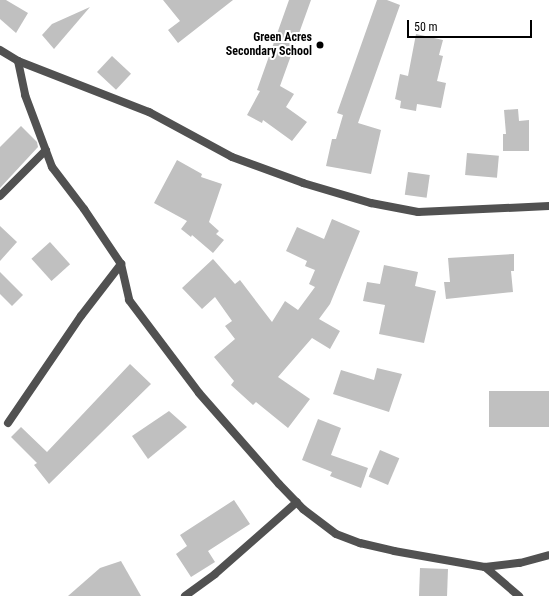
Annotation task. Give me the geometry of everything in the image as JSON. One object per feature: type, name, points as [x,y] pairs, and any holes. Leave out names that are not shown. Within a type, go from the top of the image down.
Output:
[{"type":"street","points":[[0,50],[18,61],[149,112],[232,157],[304,183],[371,203],[418,212],[549,206]]},
{"type":"street","points":[[18,61],[25,94],[52,167],[84,209],[121,264],[129,300],[199,393],[297,502],[336,534],[360,543],[394,551],[485,567],[520,563],[549,555]]},
{"type":"street","points":[[0,196],[46,150]]},
{"type":"street","points":[[8,423],[80,316],[121,264]]},
{"type":"street","points":[[185,596],[215,574],[297,502]]},
{"type":"street","points":[[485,567],[519,596]]},
{"type":"building","points":[[0,0],[6,0],[28,13],[16,33],[0,19]]},
{"type":"building","points":[[163,0],[233,0],[178,43],[168,30],[180,21]]},
{"type":"building","points":[[289,0],[311,0],[280,86],[294,94],[286,107],[307,122],[292,141],[263,120],[262,123],[247,115],[260,91],[257,90]]},
{"type":"building","points":[[377,0],[387,0],[400,5],[358,123],[381,130],[371,174],[326,166],[332,139],[336,139],[343,115],[337,113]]},
{"type":"building","points":[[90,7],[54,49],[42,35],[52,24]]},
{"type":"building","points":[[416,34],[443,40],[439,55],[443,56],[437,81],[446,83],[441,108],[417,104],[416,111],[400,108],[401,101],[395,99],[400,74],[408,76]]},
{"type":"building","points":[[112,56],[131,74],[116,90],[97,72]]},
{"type":"building","points":[[518,109],[519,121],[529,120],[529,151],[503,151],[503,134],[506,134],[504,110]]},
{"type":"building","points":[[21,126],[37,142],[38,147],[0,188],[0,147]]},
{"type":"building","points":[[467,153],[499,156],[497,178],[465,175]]},
{"type":"building","points":[[177,160],[202,174],[201,177],[222,184],[209,222],[219,231],[216,234],[224,240],[213,253],[192,235],[191,237],[181,229],[187,221],[154,203]]},
{"type":"building","points":[[408,172],[430,175],[427,198],[405,195]]},
{"type":"building","points":[[332,219],[360,231],[330,304],[319,319],[340,331],[330,349],[312,338],[278,377],[310,399],[288,428],[256,402],[253,405],[231,385],[234,381],[214,357],[235,339],[225,326],[232,321],[215,297],[202,309],[182,288],[213,259],[235,284],[240,280],[272,322],[285,301],[298,310],[315,287],[309,284],[315,270],[305,266],[307,261],[286,251],[297,227],[324,239]]},
{"type":"building","points":[[0,226],[17,242],[0,261]]},
{"type":"building","points":[[50,242],[70,264],[51,281],[31,259]]},
{"type":"building","points":[[514,254],[514,271],[511,271],[513,292],[446,299],[444,282],[450,282],[448,258]]},
{"type":"building","points":[[384,265],[418,272],[415,286],[436,291],[424,343],[379,334],[385,305],[363,301],[367,282],[380,284]]},
{"type":"building","points":[[0,272],[23,295],[12,306],[0,294]]},
{"type":"building","points":[[130,364],[151,384],[49,484],[34,465],[37,463],[11,437],[21,427],[47,452]]},
{"type":"building","points":[[377,368],[402,374],[389,412],[333,394],[341,370],[374,380]]},
{"type":"building","points":[[489,391],[549,391],[549,427],[489,427]]},
{"type":"building","points":[[169,411],[187,427],[148,459],[132,436]]},
{"type":"building","points":[[318,419],[341,428],[331,455],[368,468],[361,488],[330,476],[332,472],[302,460]]},
{"type":"building","points":[[380,450],[399,458],[388,485],[369,477]]},
{"type":"building","points":[[234,500],[250,524],[208,551],[215,562],[191,577],[176,554],[187,546],[180,535]]},
{"type":"building","points":[[121,561],[141,596],[68,596],[100,568]]},
{"type":"building","points":[[420,568],[448,569],[447,596],[419,596]]},
{"type":"place","name":"Green Acres Secondary School","points":[[320,45]]}]
